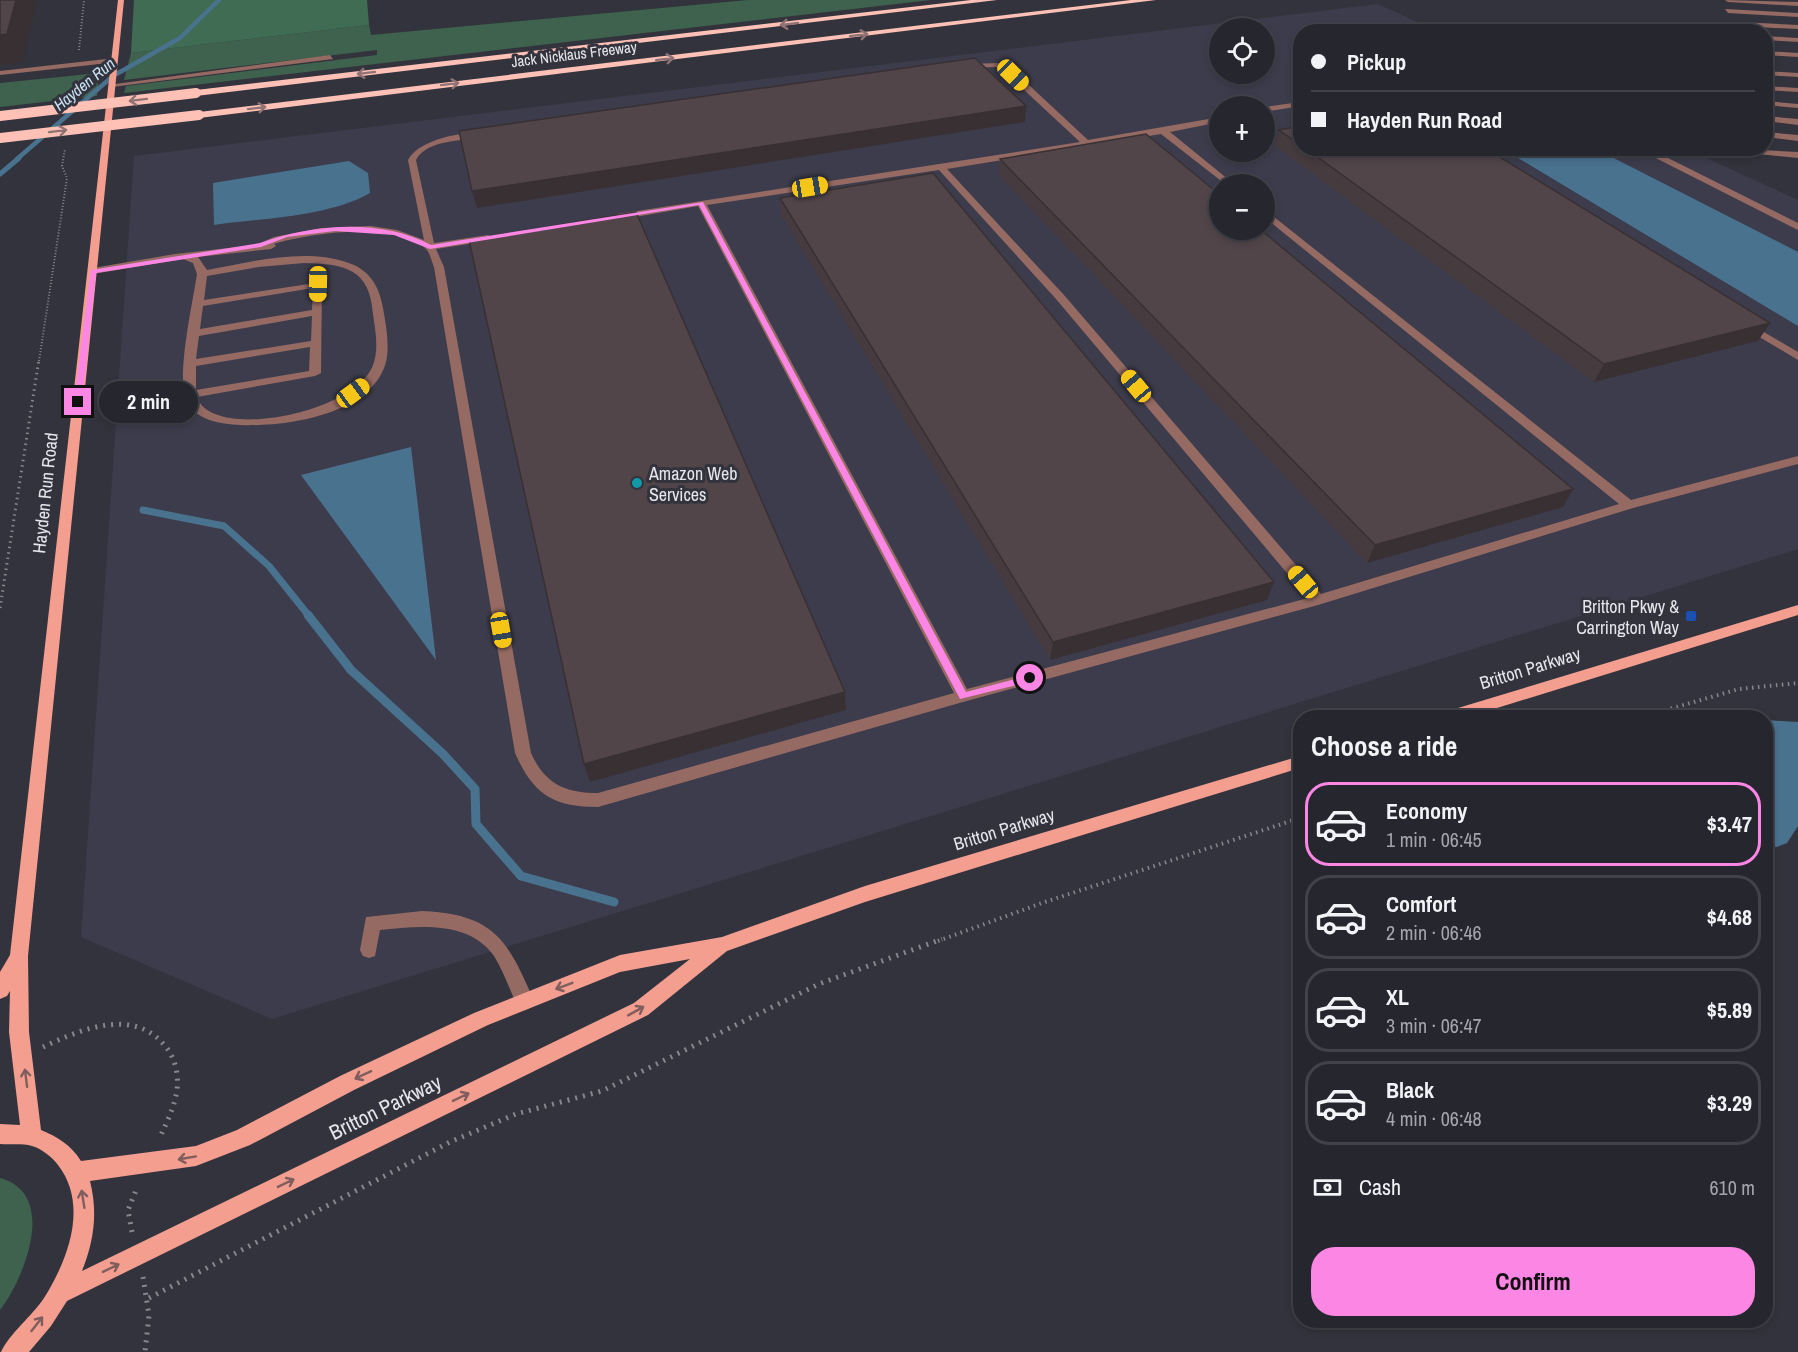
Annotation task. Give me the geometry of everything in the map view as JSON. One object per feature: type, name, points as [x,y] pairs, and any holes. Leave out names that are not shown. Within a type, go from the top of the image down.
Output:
[{"type":"highway","name":"Jack Nicklaus Freeway","points":[[0,116],[993,0]]},
{"type":"highway","name":"Jack Nicklaus Freeway","points":[[0,138],[1152,0]]},
{"type":"main road","name":"Hayden Run Road","points":[[32,1136],[19,1032],[19,956],[49,657],[121,0]]},
{"type":"main road","name":"Britton Parkway","points":[[1471,710],[1796,613]]},
{"type":"main road","name":"Britton Parkway","points":[[78,1172],[196,1156],[243,1138],[347,1083],[481,1018],[620,964],[722,945],[864,894],[1293,764]]},
{"type":"main road","name":"Britton Parkway","points":[[58,1294],[641,1009],[722,945]]},
{"type":"main road","name":"Hayden Run Road","points":[[0,990],[19,956]]},
{"type":"main road","points":[[0,1134],[32,1136],[59,1149],[78,1172],[85,1206],[79,1248],[58,1294],[16,1350]]},
{"type":"lane","points":[[1718,0],[1739,24]]},
{"type":"lane","points":[[1728,0],[1798,4]]},
{"type":"lane","points":[[1728,11],[1798,15]]},
{"type":"lane","points":[[1773,26],[1798,27]]},
{"type":"lane","points":[[1773,38],[1798,40]]},
{"type":"lane","points":[[1773,53],[1798,55]]},
{"type":"lane","points":[[112,85],[330,57]]},
{"type":"lane","points":[[0,73],[115,60]]},
{"type":"lane","points":[[951,68],[998,65],[1013,75],[1086,143]]},
{"type":"lane","points":[[1773,73],[1798,75]]},
{"type":"lane","points":[[1773,88],[1798,90]]},
{"type":"lane","points":[[1773,104],[1798,106]]},
{"type":"lane","points":[[1275,108],[1293,105]]},
{"type":"lane","points":[[1773,120],[1798,122]]},
{"type":"lane","points":[[607,219],[1163,131],[1209,121]]},
{"type":"lane","points":[[1163,131],[1217,174]]},
{"type":"lane","points":[[493,133],[423,146],[413,154],[412,160],[430,247],[439,267],[523,753],[531,773],[544,788],[581,800],[598,800],[963,696],[1318,600],[1629,505],[1798,460]]},
{"type":"lane","points":[[1773,136],[1798,138]]},
{"type":"lane","points":[[1773,152],[1798,154]]},
{"type":"lane","points":[[1656,156],[1798,227]]},
{"type":"lane","points":[[941,167],[1060,297],[1318,600]]},
{"type":"lane","points":[[701,203],[963,696]]},
{"type":"lane","points":[[1275,221],[1629,505]]},
{"type":"lane","points":[[93,271],[261,245],[282,246],[337,239],[357,231],[394,233],[412,237],[430,247],[501,236]]},
{"type":"lane","points":[[183,256],[194,258],[201,263],[202,274],[190,395],[195,407],[211,417],[253,422],[301,417],[325,411],[364,385],[376,372],[381,357],[376,296],[372,287],[358,270],[332,262],[287,261],[202,274]]},
{"type":"lane","points":[[190,395],[315,373],[318,284],[198,304]]},
{"type":"lane","points":[[195,333],[317,312]]},
{"type":"lane","points":[[1737,319],[1798,357]]},
{"type":"lane","points":[[192,363],[316,343]]},
{"type":"lane","points":[[369,950],[372,923],[409,919],[450,920],[480,933],[498,948],[525,1001]]},
{"type":"path","points":[[79,54],[84,0]]},
{"type":"path","points":[[0,608],[67,178],[62,166]]},
{"type":"path","points":[[1667,710],[1747,688],[1779,683],[1798,684]]},
{"type":"path","points":[[148,1298],[450,1142],[516,1114],[602,1091],[819,984],[1042,903],[1293,820]]},
{"type":"path","points":[[34,1051],[75,1030],[105,1025],[134,1024],[160,1036],[175,1063],[177,1092],[160,1137]]},
{"type":"path","points":[[132,1234],[128,1210],[136,1190]]},
{"type":"path","points":[[144,1283],[148,1298],[149,1339],[145,1352]]},
{"type":"shaded area","points":[[1378,4],[1422,24],[1293,24],[1293,156],[1702,156],[1798,200],[1798,549],[272,1019],[81,937],[134,156],[1209,25],[1209,84],[1275,84],[1275,18],[1263,18]]},
{"type":"green space","points":[[134,0],[367,0],[369,25],[131,53]]},
{"type":"green space","points":[[748,0],[931,0],[124,93],[126,86],[377,55],[377,50],[124,80],[131,53],[369,25],[371,35]]},
{"type":"green space","points":[[99,73],[97,96],[0,107],[0,83]]},
{"type":"green space","points":[[0,1178],[18,1187],[28,1201],[32,1219],[31,1238],[26,1259],[18,1279],[0,1310]]},
{"type":"water","points":[[1515,156],[1610,156],[1798,252],[1798,326]]},
{"type":"water","points":[[349,161],[368,173],[370,193],[353,201],[315,212],[214,225],[213,183]]},
{"type":"water","points":[[411,447],[436,660],[301,475]]},
{"type":"water","points":[[1773,720],[1798,722],[1798,826],[1787,843],[1773,847]]},
{"type":"building","points":[[0,0],[16,0],[7,34],[0,35]]},
{"type":"building","points":[[975,58],[1026,106],[472,191],[459,131]]},
{"type":"building","points":[[1293,127],[1293,140],[1279,130]]},
{"type":"building","points":[[1146,134],[1209,186],[1209,240],[1273,240],[1573,489],[1375,545],[1000,159]]},
{"type":"building","points":[[1316,156],[1498,156],[1770,323],[1604,364]]},
{"type":"building","points":[[933,173],[1274,582],[1053,642],[780,198]]},
{"type":"building","name":"Amazon Web Services","points":[[636,212],[845,692],[584,764],[469,240]]},
{"type":"waterway","name":"Hayden Run","points":[[17,159],[113,76],[180,38],[219,0]]},
{"type":"waterway","name":"Hayden Run","points":[[0,174],[19,158]]},
{"type":"waterway","points":[[143,510],[224,526],[269,566],[309,616]]},
{"type":"waterway","points":[[308,615],[351,670],[443,754],[475,789],[476,824],[521,876],[614,902]]},
{"type":"place","name":"Amazon Web Services","points":[[637,483]]},
{"type":"place","name":"Britton Pkwy & Carrington Way","points":[[1691,616]]},
{"type":"route","points":[[78,402],[93,271],[261,245],[286,236],[335,229],[394,233],[412,237],[430,247],[701,203],[963,696],[1030,678]]}]
